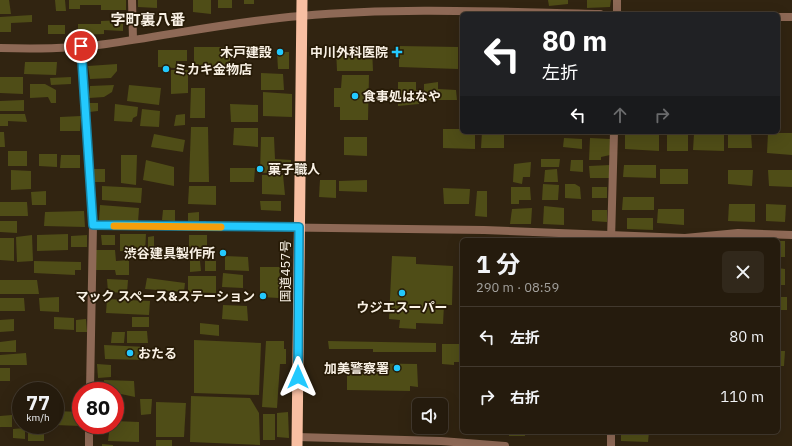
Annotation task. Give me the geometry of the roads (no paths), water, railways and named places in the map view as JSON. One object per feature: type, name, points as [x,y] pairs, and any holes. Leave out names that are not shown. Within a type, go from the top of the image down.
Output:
[{"type":"highway","name":"国道457号","points":[[297,442],[302,0]]},
{"type":"street","points":[[132,0],[133,39]]},
{"type":"street","points":[[617,0],[617,12]]},
{"type":"street","points":[[0,48],[104,44],[229,24],[301,16],[411,11],[474,12]]},
{"type":"street","points":[[780,17],[792,17]]},
{"type":"street","points":[[81,46],[93,225],[90,382]]},
{"type":"street","points":[[611,238],[614,134]]},
{"type":"street","points":[[93,225],[484,230],[611,238],[685,238],[738,233],[792,235]]},
{"type":"street","points":[[88,446],[89,434]]},
{"type":"street","points":[[611,434],[611,446]]},
{"type":"street","points":[[297,442],[441,441],[504,446]]},
{"type":"place","name":"木戸建設","points":[[280,52]]},
{"type":"place","name":"中川外科医院","points":[[397,52]]},
{"type":"place","name":"ミカキ金物店","points":[[166,69]]},
{"type":"place","name":"食事処はなや","points":[[355,96]]},
{"type":"place","name":"菓子職人","points":[[260,169]]},
{"type":"place","name":"渋谷建具製作所","points":[[223,253]]},
{"type":"place","name":"ウジエスーパー","points":[[402,293]]},
{"type":"place","name":"マック スペース&ステーション","points":[[263,296]]},
{"type":"place","name":"おたる","points":[[130,353]]},
{"type":"place","name":"加美警察署","points":[[397,368]]},
{"type":"district","name":"字町裏八番","points":[[148,20]]}]
